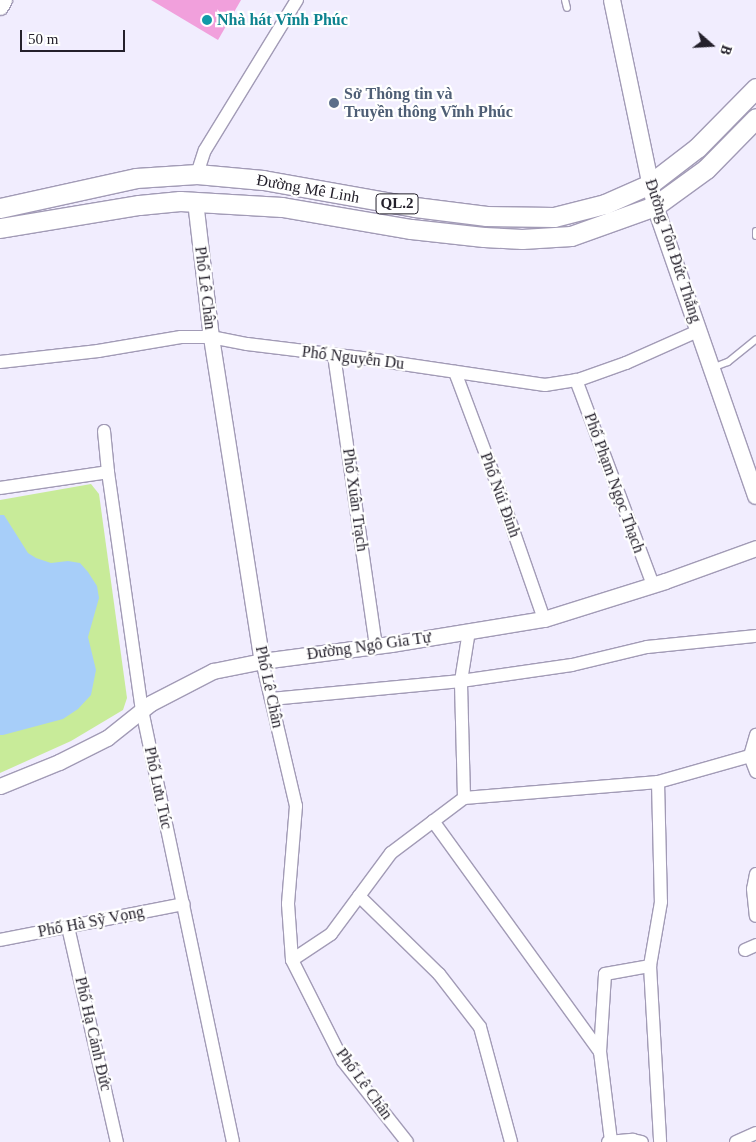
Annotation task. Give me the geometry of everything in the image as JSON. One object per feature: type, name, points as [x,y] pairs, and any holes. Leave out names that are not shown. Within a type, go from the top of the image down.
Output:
[{"type":"main road","name":"Đường Tôn Đức Thắng","points":[[612,0],[655,206],[756,496]]},
{"type":"main road","name":"Đường Mê Linh","points":[[0,208],[136,178],[197,174],[263,180],[415,207],[486,216],[554,217],[587,210],[650,184],[697,148],[756,88]]},
{"type":"main road","name":"Đường Mê Linh","points":[[0,228],[139,205],[194,201],[282,207],[412,229],[522,239],[571,236],[655,206],[706,169],[756,118]]},
{"type":"street","points":[[0,7],[4,0]]},
{"type":"street","points":[[197,174],[205,150],[297,0]]},
{"type":"street","name":"Phố Lê Chân","points":[[194,201],[211,337],[262,661],[296,806],[288,904],[292,960],[343,1061],[406,1142]]},
{"type":"street","name":"Phố Nguyễn Du","points":[[0,362],[98,351],[181,336],[211,337],[247,344],[545,385],[576,380],[626,363],[698,331]]},
{"type":"street","name":"Phố Xuân Trạch","points":[[334,355],[376,646]]},
{"type":"street","name":"Phố Núi Đinh","points":[[455,372],[498,484],[544,619]]},
{"type":"street","name":"Phố Phạm Ngọc Thạch","points":[[576,380],[653,585]]},
{"type":"street","name":"Phố Lưu Túc","points":[[104,431],[108,472],[142,710],[233,1142]]},
{"type":"street","points":[[0,488],[108,472]]},
{"type":"street","name":"Đường Ngô Gia Tự","points":[[0,786],[59,762],[107,738],[151,702],[212,671],[262,661],[376,646],[544,619],[653,585],[756,548]]},
{"type":"street","points":[[464,798],[461,681],[469,631]]},
{"type":"street","points":[[271,699],[461,681],[572,665],[647,648],[756,636]]},
{"type":"street","points":[[756,735],[750,756],[756,772]]},
{"type":"street","points":[[292,960],[331,934],[391,853],[464,798],[658,782],[750,756]]},
{"type":"street","points":[[658,782],[661,902],[650,966],[660,1142]]},
{"type":"street","points":[[433,821],[600,1052]]},
{"type":"street","points":[[756,874],[753,889],[756,916]]},
{"type":"street","points":[[359,896],[439,974],[480,1027],[511,1142]]},
{"type":"street","name":"Phố Hà Sỹ Vọng","points":[[0,940],[183,904]]},
{"type":"street","name":"Phố Hạ Cảnh Đức","points":[[68,927],[117,1142]]},
{"type":"street","points":[[642,1142],[609,1141],[600,1052],[605,974],[650,966]]},
{"type":"street","points":[[736,1142],[756,1133]]},
{"type":"lane","points":[[566,0],[567,8]]},
{"type":"lane","points":[[756,231],[756,236]]},
{"type":"lane","points":[[711,369],[728,362],[756,339]]},
{"type":"green space","points":[[91,484],[99,494],[127,698],[123,710],[71,741],[0,773],[0,500]]},
{"type":"water","points":[[0,515],[4,515],[28,553],[36,558],[51,563],[68,561],[80,563],[97,586],[99,598],[88,637],[96,670],[91,695],[78,709],[63,719],[3,735],[0,735]]},
{"type":"building","name":"Nhà hát Vĩnh Phúc","points":[[151,0],[241,0],[218,40]]},
{"type":"place","name":"Nhà hát Vĩnh Phúc","points":[[207,20]]},
{"type":"place","name":"Sở Thông tin và Truyền thông Vĩnh Phúc","points":[[334,103]]}]
